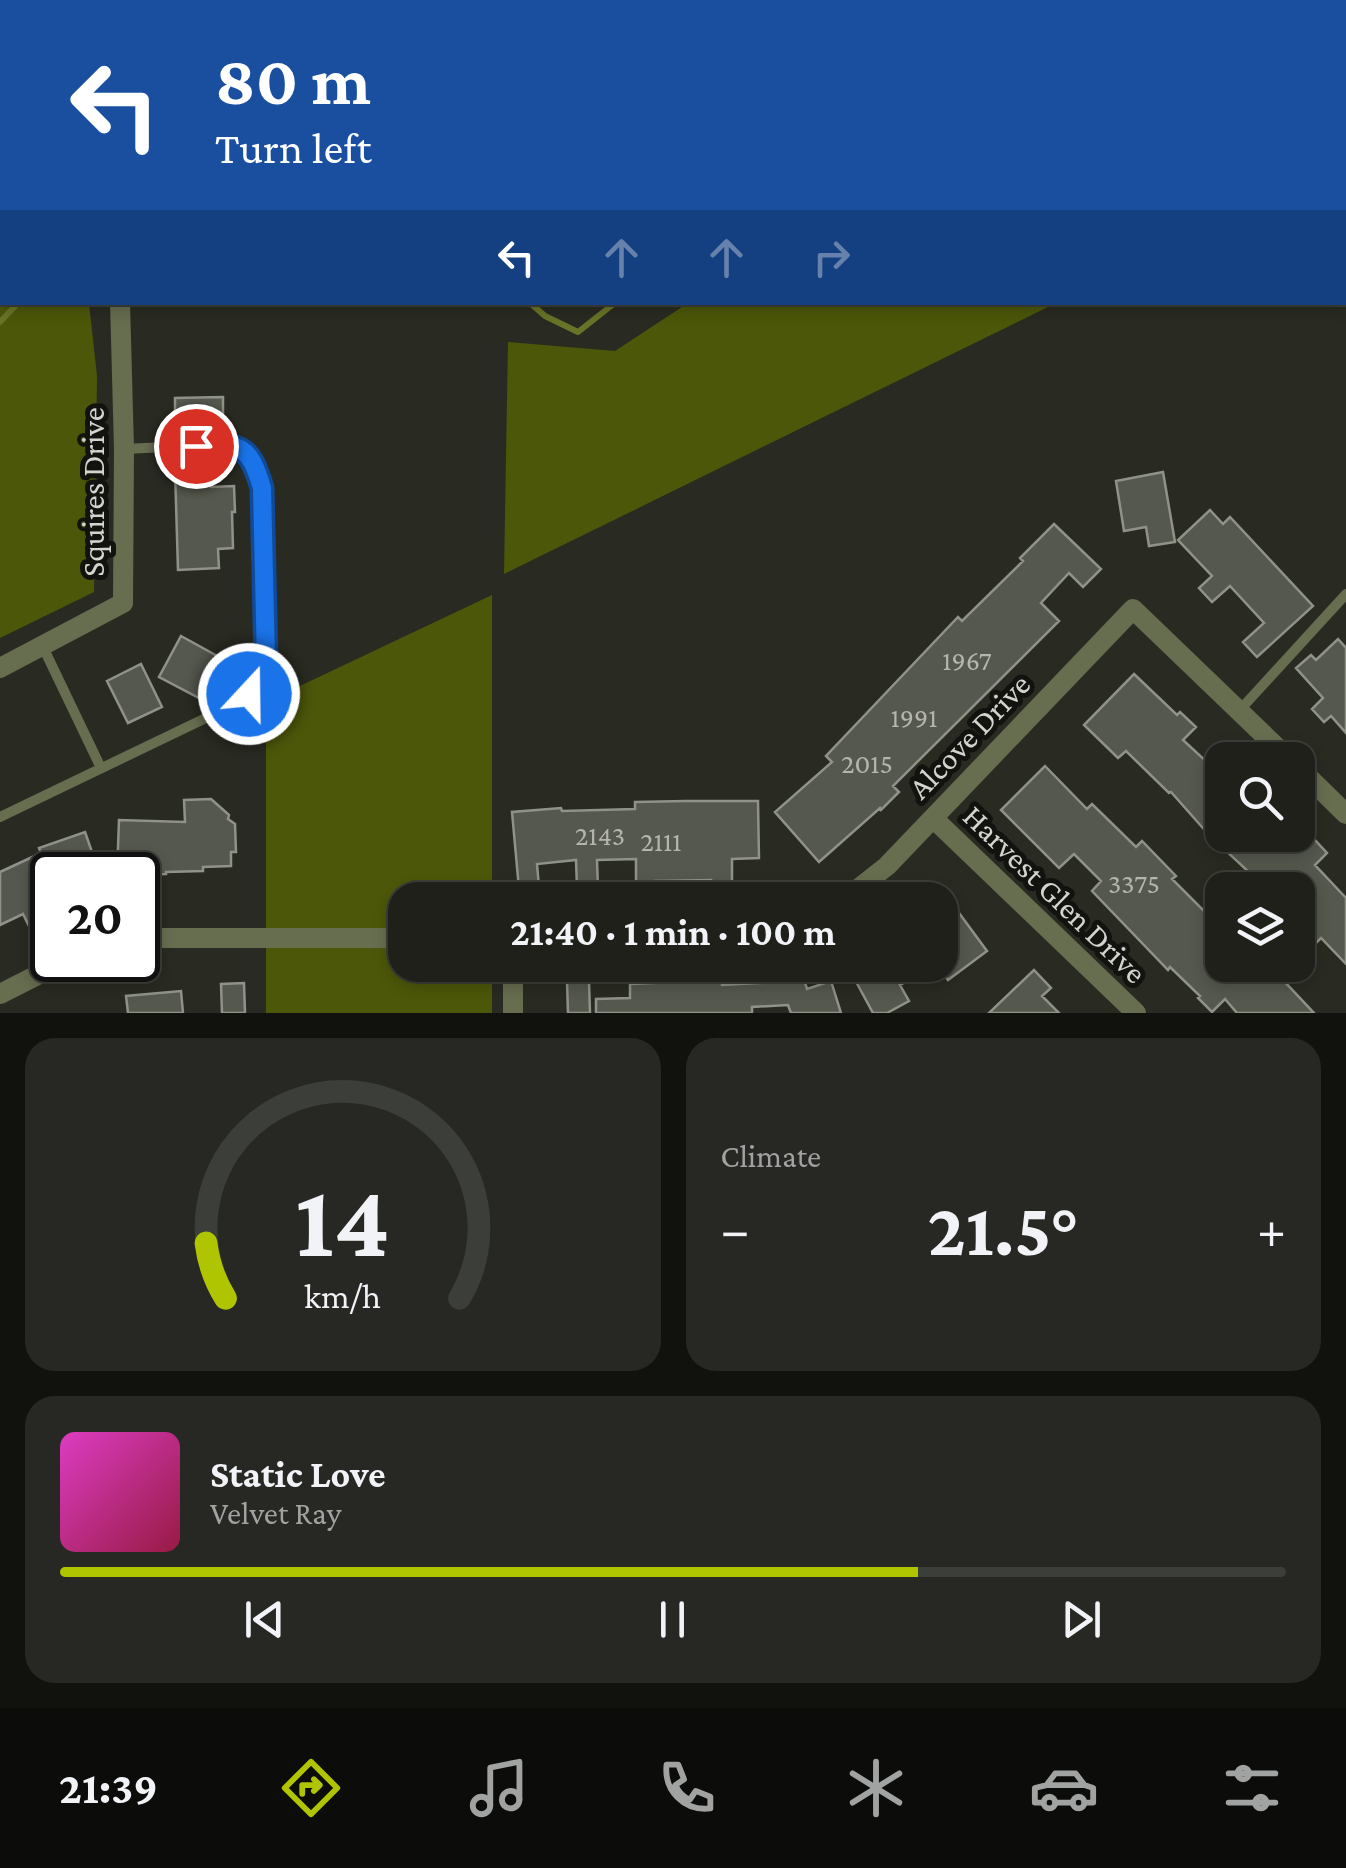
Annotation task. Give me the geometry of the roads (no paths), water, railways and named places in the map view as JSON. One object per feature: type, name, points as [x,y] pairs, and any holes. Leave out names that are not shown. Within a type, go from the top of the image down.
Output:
[{"type":"street","name":"Squires Drive","points":[[0,668],[122,603],[120,305]]},
{"type":"street","name":"Alcove Drive","points":[[868,882],[1133,609],[1239,711]]},
{"type":"street","points":[[1239,711],[1271,742]]},
{"type":"street","points":[[1315,784],[1346,814]]},
{"type":"street","name":"Harvest Glen Drive","points":[[932,818],[1136,1013]]},
{"type":"street","points":[[160,938],[388,938]]},
{"type":"street","points":[[0,994],[30,979]]},
{"type":"street","points":[[513,982],[513,1013]]},
{"type":"lane","points":[[0,817],[235,704],[249,694],[266,662],[262,488],[254,462],[231,444],[124,449]]},
{"type":"lane","points":[[1239,711],[1346,594]]},
{"type":"lane","points":[[43,647],[101,768]]},
{"type":"waterway","points":[[0,322],[16,305]]},
{"type":"waterway","points":[[532,305],[545,316],[578,332],[612,305]]}]
